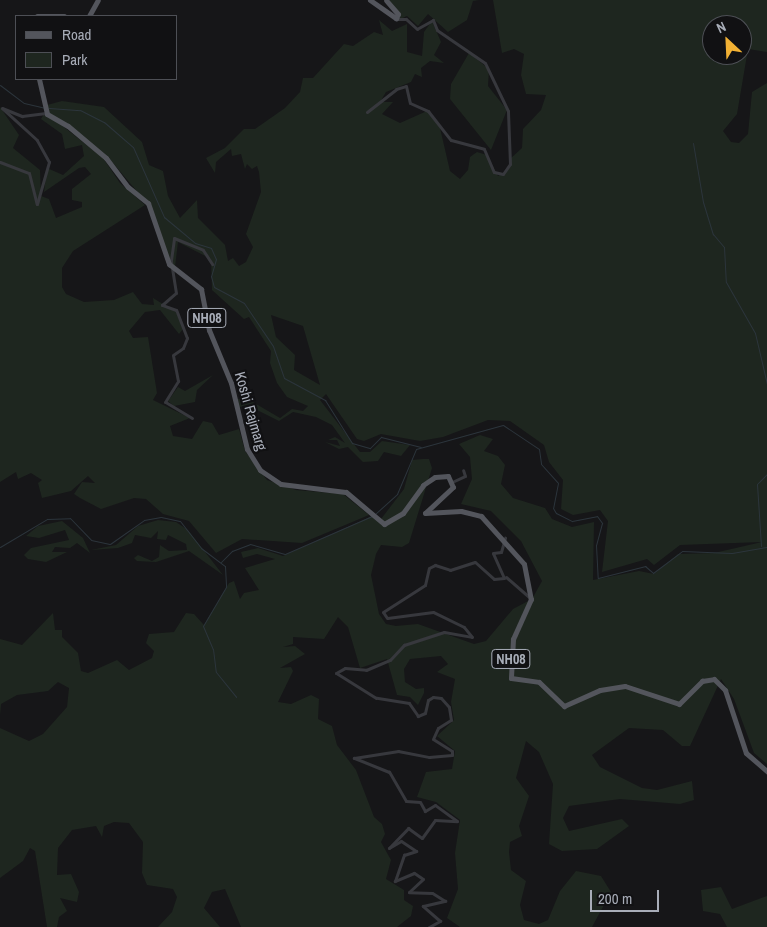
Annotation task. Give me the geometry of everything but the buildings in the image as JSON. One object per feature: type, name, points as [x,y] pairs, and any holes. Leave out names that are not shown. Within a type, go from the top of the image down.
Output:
[{"type":"main road","points":[[90,15],[98,0]]},
{"type":"main road","points":[[370,0],[394,19],[398,14],[386,0]]},
{"type":"main road","points":[[39,80],[46,111]]},
{"type":"main road","name":"Koshi Rajmarg","points":[[46,111],[106,158],[128,187],[148,203],[173,268],[202,293],[208,330],[225,366],[242,434],[256,466],[281,484],[342,491],[363,504],[382,523],[403,513],[422,485],[444,475],[452,482]]},
{"type":"main road","points":[[452,482],[450,490],[426,508],[426,514],[469,512],[490,522],[505,538],[524,564],[531,599]]},
{"type":"main road","name":"NH08","points":[[531,599],[513,639],[512,679],[539,682],[564,706],[600,690],[625,686],[679,704],[702,681],[714,680],[725,690],[746,753],[767,770]]},
{"type":"street","points":[[367,112],[396,88],[406,86],[410,103],[428,111],[451,140],[484,149],[489,164],[499,176],[510,164],[508,111],[490,69],[478,56],[437,30],[433,20],[417,29],[406,19],[394,19]]},
{"type":"street","points":[[0,162],[29,173],[37,204],[49,162],[38,140],[2,108],[22,116],[46,111]]},
{"type":"street","points":[[192,418],[165,402],[178,381],[173,354],[184,348],[187,338],[176,310],[162,305],[176,293],[172,248],[178,237],[210,255],[212,264]]},
{"type":"street","points":[[452,482],[465,476],[463,470]]},
{"type":"street","points":[[505,538],[501,552],[493,554],[498,570],[531,599]]},
{"type":"street","points":[[428,927],[440,921],[423,906],[445,901],[432,893],[409,892],[423,880],[414,873],[395,881],[404,855],[416,851],[402,840],[389,848],[408,828],[422,838],[436,820],[457,821],[435,805],[424,811],[420,802],[406,801],[389,772],[354,758],[398,751],[429,757],[452,755],[452,751],[433,739],[438,728],[451,720],[449,707],[441,698],[433,698],[428,700],[425,713],[418,716],[409,703],[376,698],[336,673],[349,667],[366,670],[390,660],[404,644],[444,632],[472,637],[464,627],[433,612],[416,617],[384,615],[425,585],[432,566],[450,570],[475,562],[496,580],[506,577]]},
{"type":"green space","points":[[388,0],[479,0],[473,1],[467,20],[448,32],[428,14],[418,26],[407,16],[400,19]]},
{"type":"green space","points":[[493,0],[767,0],[767,52],[752,50],[752,15],[702,15],[702,65],[745,65],[737,114],[723,131],[731,142],[739,143],[748,134],[752,92],[767,83],[767,764],[754,753],[734,699],[721,679],[690,746],[682,746],[663,730],[629,728],[592,755],[600,767],[642,788],[657,790],[692,781],[694,800],[680,804],[620,799],[569,806],[563,818],[569,831],[622,819],[629,826],[597,849],[562,851],[549,844],[553,784],[539,752],[526,741],[516,778],[529,796],[519,826],[522,836],[510,842],[509,852],[511,870],[526,881],[520,905],[524,920],[539,924],[548,920],[560,891],[576,871],[601,876],[611,892],[592,927],[460,927],[447,918],[458,889],[455,853],[460,820],[436,802],[417,797],[426,772],[452,769],[455,751],[437,736],[454,720],[451,702],[455,679],[437,672],[448,664],[441,656],[410,659],[404,669],[405,682],[416,689],[424,688],[424,693],[418,705],[410,697],[397,695],[387,659],[360,668],[348,627],[338,617],[324,639],[293,637],[293,644],[283,647],[295,646],[305,654],[280,668],[291,667],[293,671],[278,702],[291,704],[311,695],[319,699],[318,719],[332,726],[337,745],[356,770],[374,817],[382,824],[385,834],[381,842],[391,860],[386,879],[404,890],[404,900],[413,906],[411,916],[397,927],[241,927],[225,889],[212,892],[204,908],[220,927],[158,927],[172,912],[177,897],[173,889],[147,885],[142,873],[143,842],[129,823],[114,822],[104,826],[102,837],[96,826],[72,830],[58,848],[57,875],[71,874],[79,892],[77,902],[60,898],[67,911],[59,917],[57,927],[47,927],[35,851],[30,848],[23,861],[0,878],[0,728],[29,741],[43,734],[67,707],[69,688],[58,682],[48,691],[17,695],[1,704],[0,715],[0,639],[22,645],[53,613],[55,630],[62,630],[62,637],[78,653],[81,671],[88,673],[117,660],[129,670],[152,658],[154,651],[146,643],[149,634],[174,632],[186,613],[194,614],[204,625],[229,583],[234,581],[240,599],[244,593],[259,590],[245,568],[275,559],[257,554],[243,558],[241,552],[258,548],[283,556],[372,516],[381,519],[404,489],[412,460],[429,459],[432,468],[409,543],[402,547],[381,545],[376,554],[371,575],[379,614],[386,624],[396,626],[418,624],[474,644],[486,641],[513,609],[532,599],[542,581],[521,541],[491,511],[461,504],[472,479],[470,457],[459,444],[480,435],[493,439],[484,451],[498,456],[505,465],[501,484],[513,498],[545,508],[552,519],[572,527],[594,522],[593,580],[639,571],[654,574],[678,554],[714,553],[762,542],[680,545],[654,565],[647,559],[602,572],[608,521],[600,510],[573,515],[561,509],[563,480],[549,462],[544,445],[510,421],[488,420],[443,437],[420,441],[381,434],[364,441],[357,439],[326,394],[320,400],[360,452],[370,452],[382,441],[410,445],[401,456],[384,452],[378,461],[363,462],[348,447],[339,449],[325,442],[340,446],[337,440],[328,440],[335,437],[345,443],[332,425],[316,417],[293,412],[279,421],[249,406],[239,407],[238,399],[246,398],[280,418],[292,409],[303,411],[308,406],[287,397],[277,383],[270,363],[271,351],[249,317],[244,319],[212,290],[211,259],[178,242],[175,267],[167,259],[151,208],[113,163],[47,113],[47,105],[62,101],[104,107],[142,142],[149,165],[163,171],[168,196],[180,218],[197,200],[198,218],[225,245],[228,261],[233,258],[239,266],[246,262],[253,247],[246,234],[261,192],[259,172],[257,166],[252,169],[247,164],[245,169],[241,154],[232,156],[231,149],[216,162],[215,173],[206,158],[225,148],[244,129],[255,129],[285,108],[300,92],[303,78],[313,78],[344,44],[353,46],[374,32],[383,35],[379,20],[392,31],[407,24],[407,52],[422,56],[424,32],[432,21],[441,42],[434,55],[444,63],[430,61],[421,68],[422,77],[415,74],[411,82],[386,92],[380,102],[393,102],[382,114],[400,123],[427,111],[440,128],[450,171],[460,179],[468,170],[470,157],[477,152],[487,155],[498,176],[510,168],[511,158],[522,148],[523,129],[541,110],[546,95],[526,94],[521,75],[524,54],[514,49],[502,53]],"holes":[[[271,315],[303,326],[320,385],[294,370],[295,355],[276,337]]]},
{"type":"green space","points":[[469,53],[489,69],[488,86],[507,110],[491,150],[450,99],[451,84]]},
{"type":"green space","points":[[0,107],[19,135],[13,148],[40,170],[41,196],[49,199],[56,218],[82,207],[82,202],[72,200],[72,189],[91,174],[85,167],[79,168],[44,192],[47,168],[63,175],[84,156],[82,145],[65,149],[62,134],[41,119],[45,112],[103,158],[120,183],[145,205],[73,251],[62,268],[62,287],[66,294],[84,302],[114,300],[133,292],[142,304],[154,305],[153,298],[176,312],[183,329],[179,334],[160,310],[145,312],[129,331],[133,338],[148,337],[157,393],[153,400],[190,418],[170,426],[173,436],[192,439],[203,421],[212,423],[219,435],[239,429],[245,451],[267,480],[296,490],[343,494],[369,515],[302,543],[242,539],[216,553],[189,521],[163,514],[146,499],[134,498],[101,509],[80,498],[74,494],[82,482],[95,483],[88,476],[71,491],[42,498],[38,483],[42,480],[31,473],[18,479],[16,472],[0,482]]},
{"type":"green space","points":[[213,375],[197,390],[195,402],[174,406],[168,401],[178,387],[185,391]]},
{"type":"green space","points":[[158,520],[176,522],[188,530],[223,575],[189,551],[156,562],[137,561],[134,558],[138,555],[152,561],[159,557],[160,545],[169,551],[187,550],[186,544],[168,535],[166,540],[157,539],[158,531],[151,538],[135,535],[132,543],[118,548],[91,550],[116,545],[138,526]]},
{"type":"green space","points":[[62,521],[83,538],[90,553],[77,543],[70,548],[55,547],[52,552],[67,552],[46,562],[28,559],[24,555],[31,548],[69,540],[65,530],[39,538],[26,536],[38,526]]},
{"type":"green space","points":[[721,887],[732,909],[767,896],[767,927],[727,927],[720,914],[703,911],[701,890]]},
{"type":"waterway","points":[[0,85],[24,103],[45,108]]},
{"type":"waterway","points":[[49,108],[80,110],[104,122],[133,147],[164,217],[195,243],[211,248],[216,259],[211,276],[214,287],[244,303],[273,346],[284,378],[325,400],[352,443],[370,448],[381,437],[421,447]]},
{"type":"waterway","points":[[693,143],[703,202],[713,234],[724,247],[726,282],[755,333],[767,384]]},
{"type":"waterway","points":[[375,514],[397,494],[416,449],[503,425],[539,449],[541,464],[558,483],[553,508],[556,513],[572,521],[597,516],[602,523],[596,545],[598,578],[645,566],[653,573],[682,551],[732,553],[767,547]]},
{"type":"waterway","points":[[761,546],[757,484],[767,474]]},
{"type":"waterway","points":[[221,562],[232,551],[250,544],[285,554],[372,516]]},
{"type":"waterway","points":[[0,547],[47,519],[70,518],[91,540],[110,544],[144,520],[161,517],[180,521],[201,548],[225,566],[226,587],[203,626],[213,649],[216,672],[236,697]]}]
